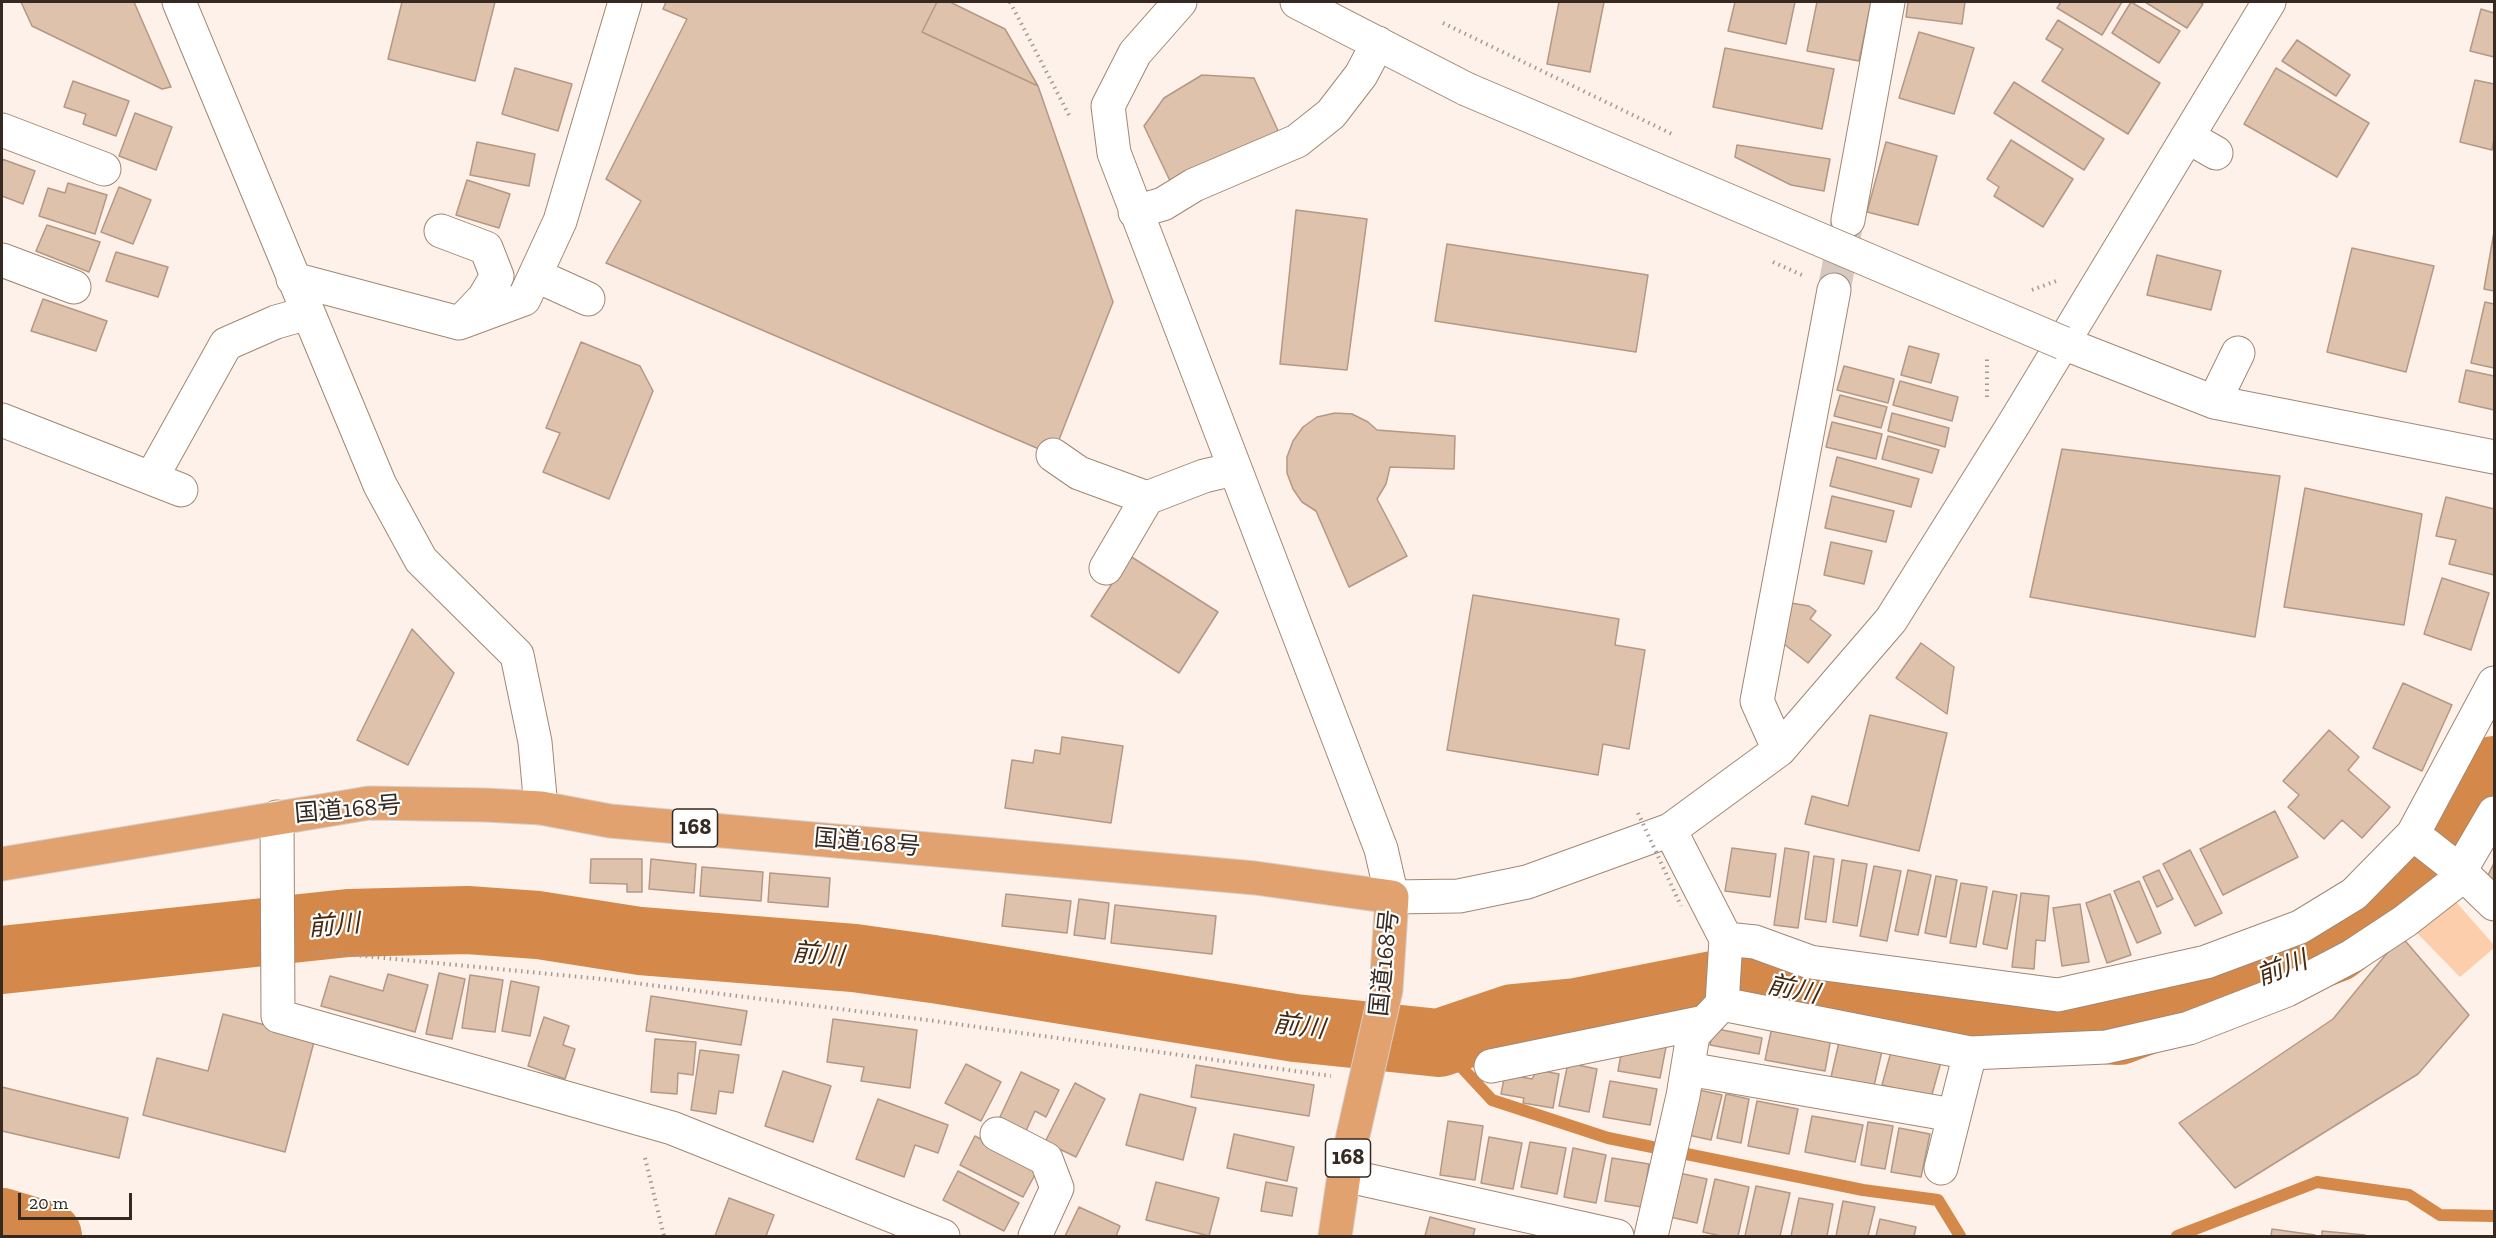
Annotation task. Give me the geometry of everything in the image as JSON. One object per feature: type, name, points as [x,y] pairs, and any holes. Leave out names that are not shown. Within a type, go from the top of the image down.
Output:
[{"type":"highway","name":"国道168号","points":[[2,864],[369,803],[541,807],[610,820],[1256,878],[1392,897],[1386,990],[1344,1176],[1335,1236]]},
{"type":"street","points":[[179,2],[380,485],[421,560],[517,655],[536,742],[541,807]]},
{"type":"street","points":[[293,279],[459,323],[524,299],[560,221],[625,2]]},
{"type":"street","points":[[1180,2],[1136,53],[1108,106],[1114,153],[1149,208],[1234,469],[1381,849],[1392,897],[1459,896],[1527,882],[1670,830],[1779,750],[1891,620],[2063,343],[2202,145],[2269,2]]},
{"type":"street","points":[[1297,2],[1466,88],[2063,343],[2214,402],[2494,457]]},
{"type":"street","points":[[1848,220],[1888,2]]},
{"type":"street","points":[[1149,208],[1194,185],[1297,141],[1331,114],[1361,75],[1378,43]]},
{"type":"street","points":[[2,130],[104,169]]},
{"type":"street","points":[[441,231],[486,248],[497,276],[484,298],[459,323]]},
{"type":"street","points":[[2,260],[74,287]]},
{"type":"street","points":[[535,275],[588,299]]},
{"type":"street","points":[[1779,750],[1757,701],[1834,290]]},
{"type":"street","points":[[2,420],[166,483],[225,344],[276,322],[308,313]]},
{"type":"street","points":[[2214,402],[2238,353]]},
{"type":"street","points":[[1053,455],[1079,473],[1147,498]]},
{"type":"street","points":[[1106,568],[1147,498],[1204,476],[1234,469]]},
{"type":"street","points":[[1726,939],[1755,942],[1810,962],[2058,995],[2206,962],[2300,927],[2354,894],[2413,834],[2494,683]]},
{"type":"street","points":[[1491,1066],[1713,1013],[1970,1053],[2106,1047],[2188,1028],[2287,990],[2352,956],[2405,921],[2462,873],[2494,813]]},
{"type":"street","points":[[277,817],[278,1017],[672,1128],[943,1236]]},
{"type":"street","points":[[1652,1236],[1676,1132],[1693,1035],[1713,1013],[1726,939],[1670,830]]},
{"type":"street","points":[[2413,834],[2462,873],[2494,904]]},
{"type":"street","points":[[1941,1168],[1970,1053]]},
{"type":"street","points":[[1688,1069],[1953,1115]]},
{"type":"street","points":[[997,1134],[1046,1159],[1057,1188],[1035,1236]]},
{"type":"street","points":[[1344,1176],[1617,1236]]},
{"type":"path","points":[[1010,2],[1069,115]]},
{"type":"path","points":[[1443,22],[1677,137]]},
{"type":"path","points":[[1987,356],[1987,406]]},
{"type":"path","points":[[1638,813],[1681,906]]},
{"type":"path","points":[[279,960],[316,950],[602,979],[946,1023],[1366,1081]]},
{"type":"path","points":[[632,1117],[664,1236]]},
{"type":"shaded area","points":[[2449,894],[2494,945],[2494,948],[2460,977],[2415,931]]},
{"type":"building","points":[[21,2],[134,2],[171,87],[162,89],[32,26]]},
{"type":"building","points":[[402,2],[495,2],[475,81],[388,59]]},
{"type":"building","points":[[666,2],[937,2],[922,32],[1038,86],[1113,302],[1053,455],[606,263],[641,201],[606,179],[687,19],[663,9]]},
{"type":"building","points":[[937,2],[950,2],[1005,29],[1038,86],[922,32]]},
{"type":"building","points":[[1559,2],[1604,2],[1590,72],[1547,64]]},
{"type":"building","points":[[1735,2],[1795,2],[1786,44],[1728,31]]},
{"type":"building","points":[[1817,2],[1871,2],[1859,61],[1807,51]]},
{"type":"building","points":[[1908,2],[1965,2],[1962,24],[1906,17]]},
{"type":"building","points":[[2061,2],[2122,2],[2102,35],[2057,8]]},
{"type":"building","points":[[2131,2],[2180,31],[2159,63],[2112,33]]},
{"type":"building","points":[[2145,2],[2199,2],[2203,4],[2187,28]]},
{"type":"building","points":[[2481,9],[2494,13],[2494,57],[2470,51]]},
{"type":"building","points":[[2058,20],[2160,83],[2128,134],[2042,81],[2063,49],[2046,39]]},
{"type":"building","points":[[1919,32],[1974,48],[1954,114],[1899,98]]},
{"type":"building","points":[[2297,40],[2350,75],[2336,96],[2282,61]]},
{"type":"building","points":[[1725,48],[1834,69],[1822,129],[1713,107]]},
{"type":"building","points":[[515,68],[572,84],[558,131],[502,114]]},
{"type":"building","points":[[2276,68],[2369,123],[2337,177],[2244,124]]},
{"type":"building","points":[[1202,75],[1254,78],[1280,135],[1172,185],[1144,126],[1164,98]]},
{"type":"building","points":[[2475,80],[2494,84],[2492,150],[2460,142]]},
{"type":"building","points":[[73,81],[129,101],[116,136],[83,124],[86,114],[64,107]]},
{"type":"building","points":[[2014,82],[2104,139],[2084,170],[1994,113]]},
{"type":"building","points":[[135,113],[172,127],[156,170],[119,156]]},
{"type":"building","points":[[2011,140],[2073,179],[2043,227],[1994,196],[1999,187],[1987,179]]},
{"type":"building","points":[[477,142],[535,154],[529,186],[470,175]]},
{"type":"building","points":[[1886,142],[1937,156],[1918,225],[1867,212]]},
{"type":"building","points":[[1737,145],[1830,159],[1824,191],[1791,185],[1735,157]]},
{"type":"building","points":[[2,159],[35,171],[23,204],[2,196]]},
{"type":"building","points":[[467,180],[510,194],[499,228],[456,215]]},
{"type":"building","points":[[68,183],[107,195],[95,234],[39,216],[48,188],[65,193]]},
{"type":"building","points":[[119,187],[151,200],[133,244],[101,232]]},
{"type":"building","points":[[1296,210],[1367,219],[1347,370],[1280,364]]},
{"type":"building","points":[[47,225],[100,242],[89,272],[36,251]]},
{"type":"building","points":[[2494,232],[2494,291],[2484,289]]},
{"type":"building","points":[[1447,244],[1648,275],[1636,352],[1435,321]]},
{"type":"building","points":[[2352,248],[2434,266],[2406,372],[2327,352]]},
{"type":"building","points":[[116,252],[168,267],[158,297],[106,281]]},
{"type":"building","points":[[2157,255],[2221,271],[2211,310],[2147,295]]},
{"type":"building","points":[[43,299],[107,321],[96,351],[31,331]]},
{"type":"building","points":[[2485,302],[2494,304],[2494,368],[2471,363]]},
{"type":"building","points":[[581,342],[640,366],[653,391],[609,499],[543,472],[560,433],[546,428]]},
{"type":"building","points":[[1909,346],[1939,354],[1931,383],[1901,375]]},
{"type":"building","points":[[1844,366],[1894,379],[1888,403],[1837,390]]},
{"type":"building","points":[[2466,370],[2494,376],[2494,410],[2459,402]]},
{"type":"building","points":[[1900,381],[1958,397],[1952,421],[1893,405]]},
{"type":"building","points":[[1840,395],[1887,407],[1881,428],[1834,416]]},
{"type":"building","points":[[1335,413],[1352,414],[1368,422],[1377,430],[1455,436],[1454,469],[1390,467],[1386,484],[1377,499],[1407,556],[1349,587],[1316,511],[1302,502],[1293,489],[1287,473],[1287,457],[1293,441],[1303,427],[1317,417]]},
{"type":"building","points":[[1892,413],[1949,428],[1945,447],[1888,431]]},
{"type":"building","points":[[1832,422],[1882,434],[1876,459],[1826,447]]},
{"type":"building","points":[[1888,436],[1939,450],[1932,473],[1882,459]]},
{"type":"building","points":[[2062,449],[2280,476],[2255,637],[2030,597]]},
{"type":"building","points":[[1837,457],[1919,479],[1911,507],[1830,486]]},
{"type":"building","points":[[2305,488],[2422,514],[2404,625],[2284,607]]},
{"type":"building","points":[[1832,496],[1894,511],[1886,542],[1825,528]]},
{"type":"building","points":[[2446,497],[2494,509],[2494,575],[2449,564],[2456,540],[2436,536]]},
{"type":"building","points":[[1831,542],[1872,551],[1864,584],[1824,575]]},
{"type":"building","points":[[1130,556],[1218,612],[1179,673],[1091,616]]},
{"type":"building","points":[[2442,578],[2489,593],[2471,650],[2424,634]]},
{"type":"building","points":[[1473,595],[1619,619],[1615,645],[1645,650],[1629,749],[1603,744],[1598,775],[1447,750]]},
{"type":"building","points":[[1785,602],[1809,606],[1816,611],[1810,619],[1831,635],[1808,663],[1779,640]]},
{"type":"building","points":[[412,629],[454,673],[408,765],[357,740]]},
{"type":"building","points":[[1921,643],[1954,667],[1947,714],[1896,678]]},
{"type":"building","points":[[2403,683],[2452,705],[2422,771],[2373,748]]},
{"type":"building","points":[[1870,715],[1947,733],[1919,851],[1805,824],[1812,796],[1848,806]]},
{"type":"building","points":[[2329,730],[2359,757],[2348,770],[2390,807],[2362,838],[2342,820],[2324,839],[2288,807],[2299,795],[2283,781]]},
{"type":"building","points":[[1062,737],[1123,746],[1111,823],[1005,808],[1012,760],[1033,763],[1035,750],[1060,754]]},
{"type":"building","points":[[2275,811],[2298,857],[2223,895],[2200,849]]},
{"type":"building","points":[[1732,848],[1776,854],[1770,897],[1725,891]]},
{"type":"building","points":[[1785,848],[1809,852],[1798,928],[1774,925]]},
{"type":"building","points":[[2190,850],[2222,913],[2195,926],[2163,864]]},
{"type":"building","points":[[1814,856],[1834,859],[1826,922],[1805,919]]},
{"type":"building","points":[[591,859],[642,859],[642,892],[627,892],[627,884],[590,883]]},
{"type":"building","points":[[651,859],[696,864],[694,893],[649,889]]},
{"type":"building","points":[[1842,860],[1867,864],[1857,926],[1833,922]]},
{"type":"building","points":[[2494,863],[2494,881],[2487,877]]},
{"type":"building","points":[[1874,866],[1901,871],[1887,941],[1860,936]]},
{"type":"building","points":[[702,867],[763,872],[761,901],[700,896]]},
{"type":"building","points":[[1908,870],[1931,875],[1918,935],[1895,931]]},
{"type":"building","points":[[2159,870],[2173,899],[2157,907],[2143,877]]},
{"type":"building","points":[[770,873],[830,878],[828,907],[768,902]]},
{"type":"building","points":[[1936,876],[1957,880],[1946,937],[1925,933]]},
{"type":"building","points":[[2139,881],[2161,933],[2137,943],[2114,891]]},
{"type":"building","points":[[1961,883],[1987,887],[1976,947],[1950,943]]},
{"type":"building","points":[[1993,891],[2017,895],[2007,949],[1983,944]]},
{"type":"building","points":[[2021,893],[2049,896],[2045,941],[2036,940],[2034,969],[2012,967]]},
{"type":"building","points":[[1006,894],[1071,901],[1067,933],[1002,926]]},
{"type":"building","points":[[2110,894],[2131,955],[2107,963],[2086,903]]},
{"type":"building","points":[[1079,899],[1109,903],[1105,939],[1074,935]]},
{"type":"building","points":[[2080,904],[2089,962],[2062,966],[2053,908]]},
{"type":"building","points":[[1115,905],[1216,916],[1212,954],[1111,943]]},
{"type":"building","points":[[2401,936],[2469,1015],[2418,1074],[2235,1188],[2179,1123],[2333,1019]]},
{"type":"building","points":[[439,973],[465,979],[452,1039],[426,1034]]},
{"type":"building","points":[[388,974],[428,985],[415,1032],[321,1006],[330,976],[383,991]]},
{"type":"building","points":[[470,975],[503,980],[495,1032],[462,1028]]},
{"type":"building","points":[[511,981],[539,987],[530,1036],[502,1031]]},
{"type":"building","points":[[651,996],[747,1011],[741,1045],[646,1031]]},
{"type":"building","points":[[223,1014],[315,1038],[285,1152],[143,1115],[157,1058],[208,1071]]},
{"type":"building","points":[[544,1017],[569,1026],[563,1045],[575,1049],[565,1079],[528,1066]]},
{"type":"building","points":[[833,1019],[917,1030],[910,1088],[861,1081],[864,1067],[827,1062]]},
{"type":"building","points":[[1772,1027],[1831,1038],[1825,1071],[1765,1060]]},
{"type":"building","points":[[1713,1028],[1762,1038],[1759,1054],[1710,1045]]},
{"type":"building","points":[[655,1039],[696,1042],[693,1075],[678,1073],[677,1094],[651,1092]]},
{"type":"building","points":[[1667,1042],[1660,1078],[1618,1071],[1622,1049]]},
{"type":"building","points":[[1839,1042],[1882,1051],[1874,1086],[1831,1077]]},
{"type":"building","points":[[1892,1048],[1941,1062],[1931,1098],[1882,1085]]},
{"type":"building","points":[[700,1050],[739,1055],[733,1093],[719,1091],[716,1114],[691,1110]]},
{"type":"building","points":[[1568,1063],[1597,1069],[1589,1112],[1559,1106]]},
{"type":"building","points":[[966,1064],[1001,1082],[981,1121],[945,1103]]},
{"type":"building","points":[[1196,1065],[1314,1085],[1309,1116],[1191,1097]]},
{"type":"building","points":[[1537,1070],[1559,1074],[1553,1108],[1523,1103],[1524,1098],[1501,1094],[1505,1074],[1532,1079]]},
{"type":"building","points":[[783,1071],[831,1086],[813,1142],[765,1126]]},
{"type":"building","points":[[1021,1072],[1059,1090],[1046,1117],[1035,1111],[1026,1131],[999,1119]]},
{"type":"building","points":[[1610,1081],[1657,1089],[1650,1125],[1603,1117]]},
{"type":"building","points":[[1075,1083],[1105,1099],[1076,1157],[1045,1142]]},
{"type":"building","points":[[2,1087],[128,1118],[119,1158],[2,1131]]},
{"type":"building","points":[[1699,1090],[1722,1095],[1711,1140],[1688,1135]]},
{"type":"building","points":[[1140,1094],[1196,1108],[1183,1160],[1126,1145]]},
{"type":"building","points":[[1726,1094],[1749,1099],[1741,1143],[1717,1138]]},
{"type":"building","points":[[878,1099],[948,1125],[938,1153],[915,1145],[904,1177],[856,1159]]},
{"type":"building","points":[[1757,1101],[1798,1109],[1789,1154],[1748,1146]]},
{"type":"building","points":[[1812,1116],[1863,1125],[1855,1162],[1805,1152]]},
{"type":"building","points":[[1448,1121],[1483,1126],[1475,1180],[1440,1175]]},
{"type":"building","points":[[1868,1122],[1893,1126],[1885,1169],[1861,1165]]},
{"type":"building","points":[[1899,1128],[1930,1134],[1921,1177],[1891,1172]]},
{"type":"building","points":[[1234,1134],[1294,1147],[1287,1181],[1227,1168]]},
{"type":"building","points":[[975,1136],[1038,1169],[1023,1197],[960,1165]]},
{"type":"building","points":[[1489,1137],[1522,1143],[1513,1189],[1481,1183]]},
{"type":"building","points":[[1530,1142],[1566,1148],[1557,1194],[1521,1187]]},
{"type":"building","points":[[1573,1148],[1606,1155],[1596,1203],[1564,1197]]},
{"type":"building","points":[[1612,1158],[1649,1164],[1642,1207],[1605,1201]]},
{"type":"building","points":[[958,1171],[1019,1203],[1004,1231],[943,1200]]},
{"type":"building","points":[[1679,1173],[1707,1179],[1697,1223],[1670,1217]]},
{"type":"building","points":[[1715,1179],[1749,1187],[1738,1236],[1721,1236],[1703,1232]]},
{"type":"building","points":[[1156,1182],[1219,1198],[1209,1236],[1146,1220]]},
{"type":"building","points":[[1266,1182],[1297,1188],[1292,1216],[1261,1211]]},
{"type":"building","points":[[1756,1186],[1790,1193],[1780,1236],[1745,1236]]},
{"type":"building","points":[[729,1198],[774,1215],[766,1236],[715,1236]]},
{"type":"building","points":[[1799,1198],[1833,1204],[1827,1236],[1791,1236]]},
{"type":"building","points":[[1843,1201],[1875,1207],[1868,1236],[1836,1236]]},
{"type":"building","points":[[1079,1207],[1120,1226],[1116,1236],[1065,1236]]},
{"type":"building","points":[[1430,1217],[1475,1229],[1473,1236],[1425,1236]]},
{"type":"building","points":[[1880,1219],[1916,1227],[1914,1236],[1876,1236]]},
{"type":"building","points":[[2272,1229],[2315,1235],[2315,1236],[2271,1236]]},
{"type":"building","points":[[2322,1231],[2365,1235],[2365,1236],[2322,1236]]},
{"type":"waterway","name":"前川","points":[[2,960],[348,923],[467,920],[538,925],[640,941],[854,958],[1295,1028],[1439,1043],[1513,1018],[1576,1012],[1743,979],[1926,1018],[2119,1031],[2336,948],[2421,882],[2494,770]]},
{"type":"waterway","points":[[1439,1043],[1492,1100],[1608,1138],[1863,1190],[1938,1200],[1960,1236]]},
{"type":"waterway","points":[[2177,1236],[2317,1182],[2409,1195],[2440,1215],[2494,1216]]},
{"type":"waterway","points":[[2,1222],[48,1236]]},
{"type":"tunnel","points":[[1834,290],[1847,222]]}]
